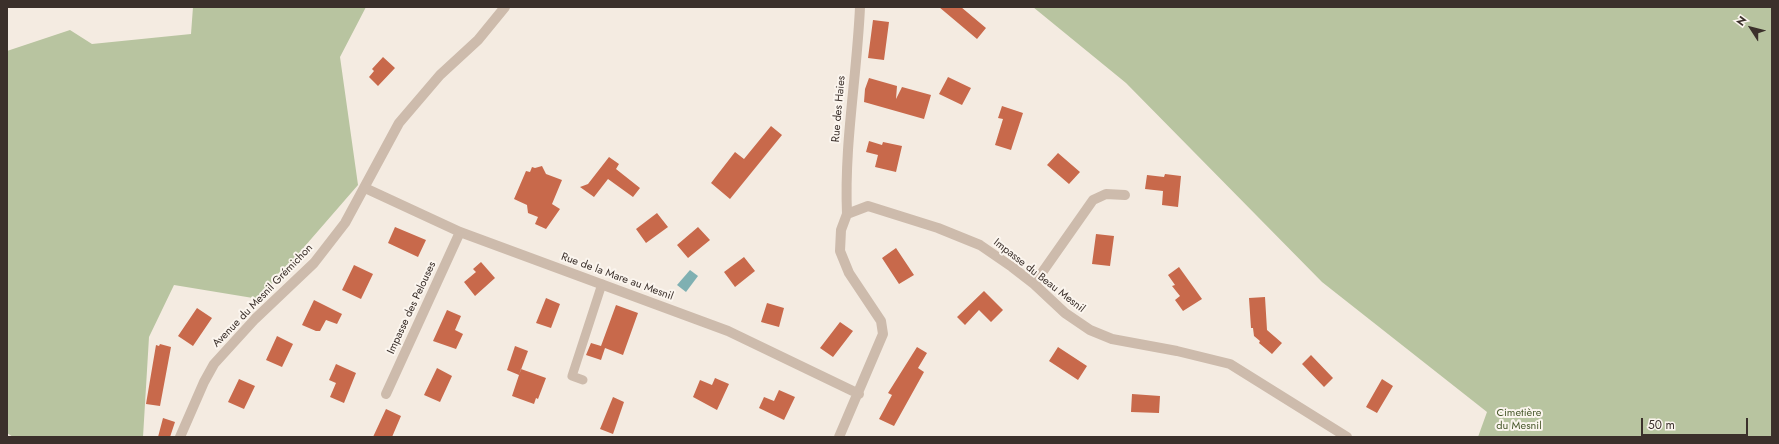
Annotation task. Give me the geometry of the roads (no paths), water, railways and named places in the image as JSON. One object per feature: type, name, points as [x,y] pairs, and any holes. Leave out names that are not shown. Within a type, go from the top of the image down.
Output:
[{"type":"street","name":"Avenue du Mesnil Grémichon","points":[[180,437],[204,382],[214,364],[255,319],[314,262],[345,222],[365,188],[399,123],[440,75],[478,40],[505,7]]},
{"type":"street","name":"Rue des Haies","points":[[847,214],[847,166],[860,7]]},
{"type":"street","name":"Rue de la Mare au Mesnil","points":[[365,188],[460,232],[728,331],[858,394]]},
{"type":"street","points":[[1034,284],[1093,200],[1106,194],[1125,195]]},
{"type":"street","name":"Impasse du Beau Mesnil","points":[[847,214],[868,206],[938,228],[980,245],[1034,284],[1065,313],[1090,330],[1112,339],[1177,351],[1230,364],[1347,437]]},
{"type":"street","points":[[839,437],[883,334],[881,321],[849,272],[840,251],[841,230],[847,214]]},
{"type":"street","name":"Impasse des Pelouses","points":[[386,394],[460,232]]},
{"type":"lane","points":[[583,380],[572,376],[602,284]]},
{"type":"water","points":[[690,270],[698,276],[686,292],[677,285]]},
{"type":"park label","name":"Cimetière du Mesnil","points":[[1519,419]]}]
